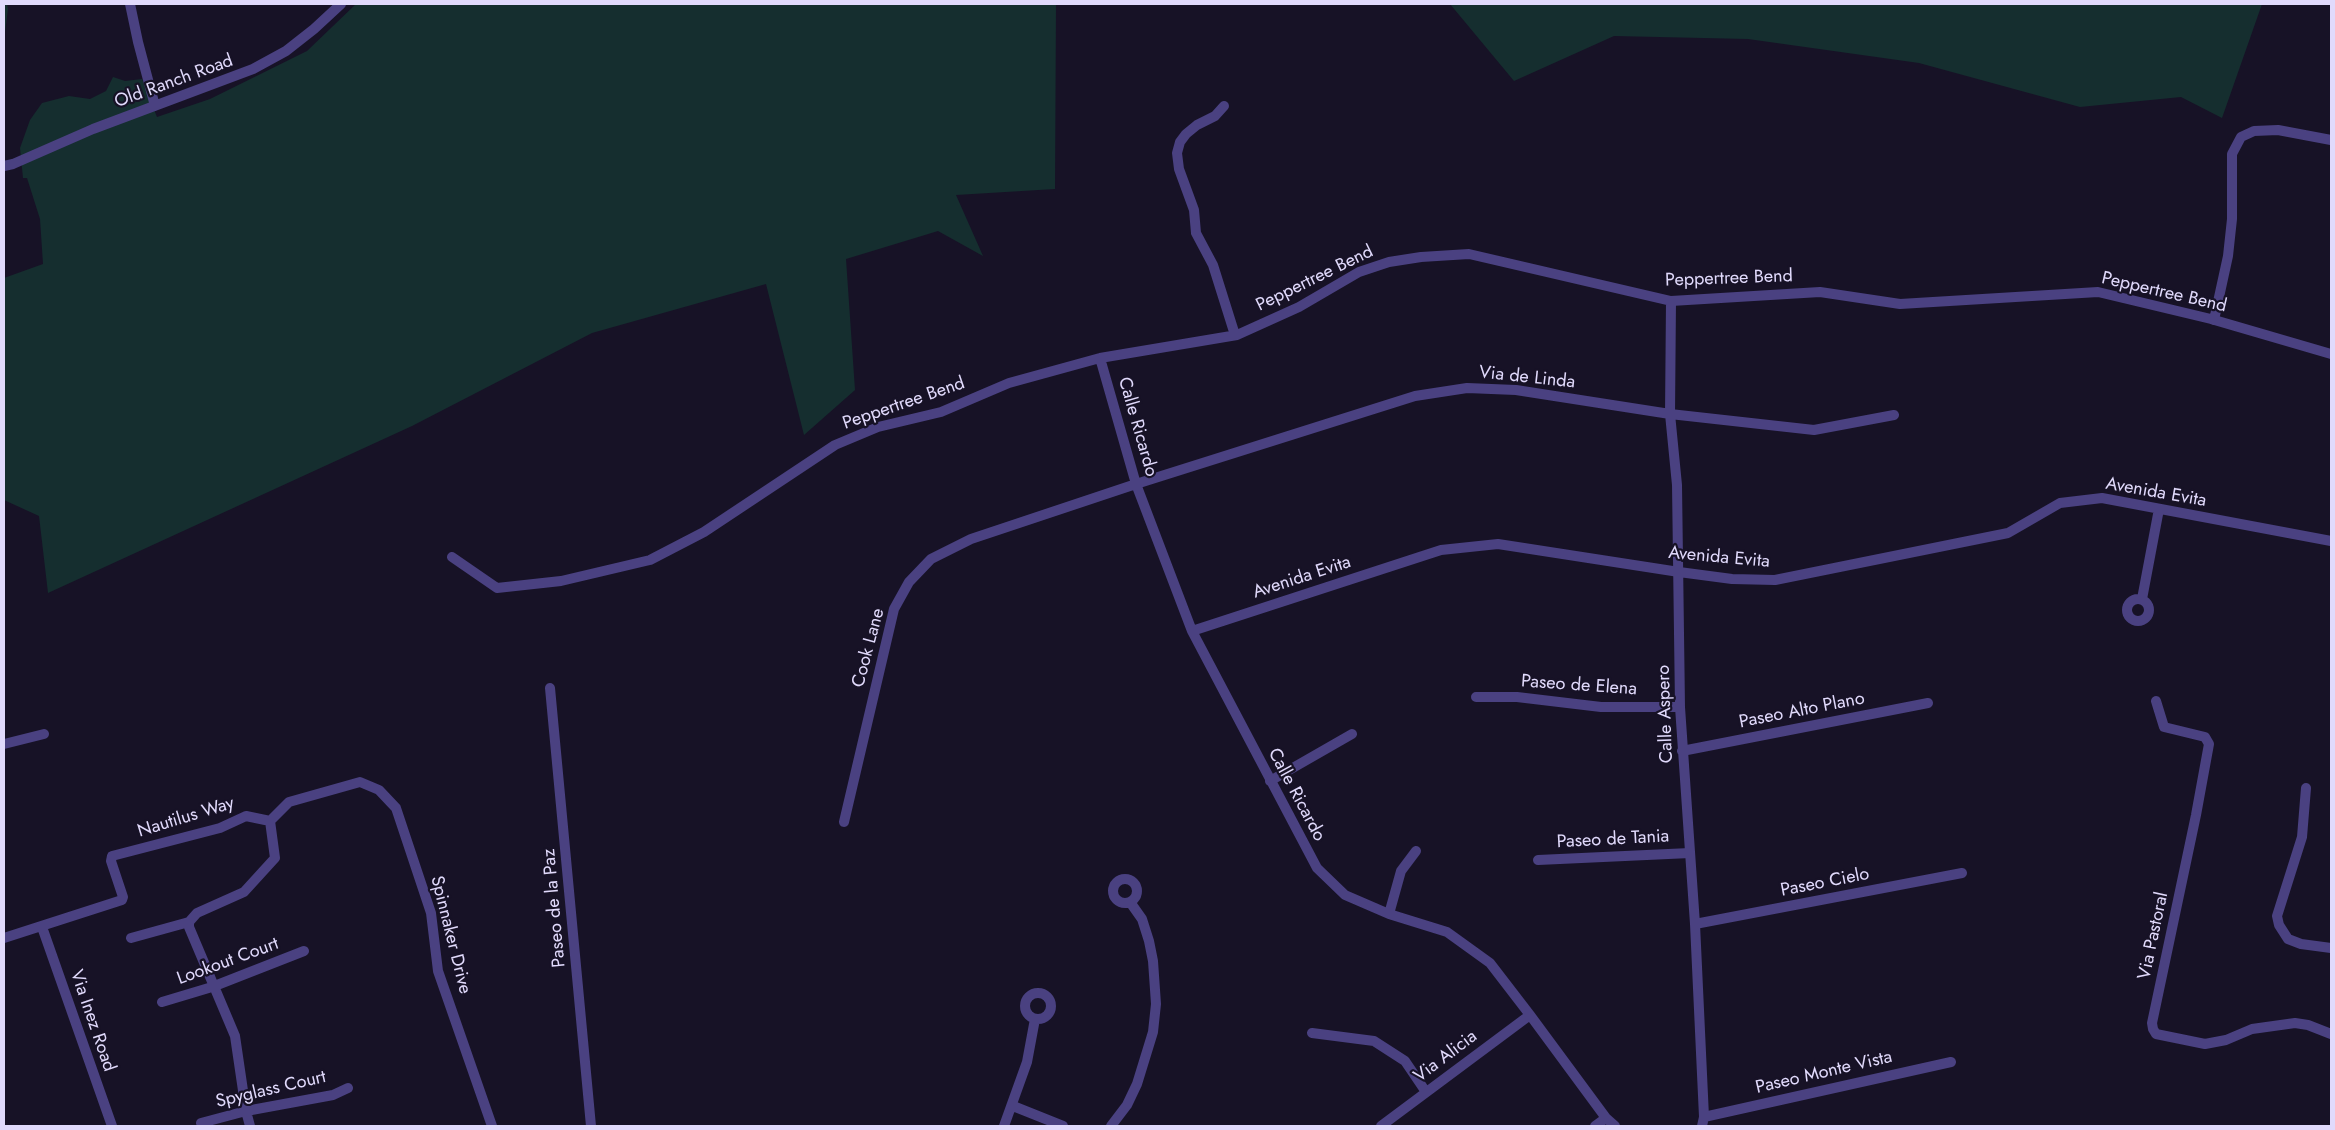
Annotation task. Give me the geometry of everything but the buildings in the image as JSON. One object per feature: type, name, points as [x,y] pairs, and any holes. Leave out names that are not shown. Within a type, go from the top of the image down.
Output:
[{"type":"street","points":[[130,4],[155,106]]},
{"type":"street","name":"Old Ranch Road","points":[[4,166],[253,69],[286,51],[314,29],[340,4]]},
{"type":"street","points":[[1224,106],[1215,116],[1197,124],[1186,134],[1180,142],[1177,153],[1179,169],[1194,210],[1196,233],[1212,264],[1235,335]]},
{"type":"street","points":[[2214,320],[2228,256],[2232,219],[2232,154],[2241,137],[2254,131],[2278,130],[2331,140]]},
{"type":"street","name":"Peppertree Bend","points":[[452,558],[498,588],[561,581],[650,560],[704,532],[835,445],[878,427],[941,412],[1009,383],[1100,358],[1235,335],[1299,307],[1359,272],[1389,262],[1421,257],[1469,254],[1671,301],[1820,292],[1900,304],[2098,292],[2214,320],[2331,354]]},
{"type":"street","name":"Calle Aspero","points":[[1671,301],[1670,414],[1677,485],[1680,707],[1695,924],[1703,1122]]},
{"type":"street","name":"Calle Ricardo","points":[[1100,358],[1136,484],[1192,631],[1316,868],[1345,895],[1389,914],[1446,932],[1490,963],[1606,1118],[1615,1126]]},
{"type":"street","name":"Via de Linda","points":[[1136,484],[1414,396],[1466,388],[1516,390],[1670,414],[1814,430],[1894,416]]},
{"type":"street","name":"Cook Lane","points":[[844,822],[890,620],[909,582],[931,559],[971,539],[1136,484]]},
{"type":"street","name":"Avenida Evita","points":[[1192,631],[1441,550],[1498,544],[1732,579],[1775,580],[2008,533],[2060,503],[2102,498],[2331,541]]},
{"type":"street","points":[[2142,599],[2160,508]]},
{"type":"street","name":"Paseo de la Paz","points":[[550,688],[591,1126]]},
{"type":"street","name":"Paseo de Elena","points":[[1476,697],[1517,697],[1601,707],[1680,707]]},
{"type":"street","name":"Via Pastoral","points":[[2156,701],[2164,727],[2205,737],[2209,744],[2152,1023],[2153,1029],[2156,1034],[2204,1044],[2226,1040],[2252,1029],[2295,1023],[2308,1025],[2331,1034]]},
{"type":"street","name":"Paseo Alto Plano","points":[[1682,751],[1928,703]]},
{"type":"street","points":[[4,744],[44,734]]},
{"type":"street","points":[[1270,781],[1352,734]]},
{"type":"street","name":"Spinnaker Drive","points":[[270,821],[290,802],[360,782],[379,790],[396,808],[431,913],[438,971],[492,1126]]},
{"type":"street","points":[[2306,788],[2302,837],[2277,916],[2279,925],[2288,939],[2301,944],[2331,948]]},
{"type":"street","name":"Nautilus Way","points":[[42,927],[122,900],[123,897],[111,861],[112,856],[220,828],[246,816],[270,821]]},
{"type":"street","points":[[131,938],[189,922],[197,913],[206,908],[244,892],[275,858],[270,821]]},
{"type":"street","points":[[1389,914],[1401,871],[1416,851]]},
{"type":"street","name":"Paseo de Tania","points":[[1538,860],[1690,853]]},
{"type":"street","name":"Paseo Cielo","points":[[1695,924],[1962,874]]},
{"type":"street","points":[[1111,1126],[1127,1105],[1137,1084],[1153,1032],[1156,1004],[1153,961],[1149,941],[1142,919],[1130,902]]},
{"type":"street","points":[[189,922],[190,932],[212,987],[235,1036],[250,1126]]},
{"type":"street","points":[[4,938],[42,927]]},
{"type":"street","name":"Via Inez Road","points":[[42,927],[112,1126]]},
{"type":"street","name":"Lookout Court","points":[[162,1002],[212,987],[304,951]]},
{"type":"street","name":"Via Alicia","points":[[1381,1126],[1530,1015]]},
{"type":"street","points":[[1004,1126],[1013,1106],[1026,1062],[1035,1019]]},
{"type":"street","points":[[1312,1033],[1374,1042],[1405,1061],[1426,1092]]},
{"type":"street","name":"Paseo Monte Vista","points":[[1703,1122],[1951,1062]]},
{"type":"street","name":"Spyglass Court","points":[[201,1124],[246,1111],[333,1094],[348,1088]]},
{"type":"street","points":[[1013,1106],[1063,1126]]},
{"type":"street","points":[[1595,1126],[1606,1118]]},
{"type":"green space","points":[[4,4],[7,4],[8,9],[4,40]]},
{"type":"green space","points":[[356,4],[1056,4],[1055,189],[956,195],[983,256],[938,231],[846,259],[855,390],[804,435],[766,284],[592,333],[412,426],[48,593],[39,516],[4,500],[4,278],[43,264],[40,219],[27,178],[23,178],[20,148],[30,120],[42,103],[69,96],[90,99],[106,91],[113,77],[125,81],[142,79],[157,117],[210,99],[307,51]]},
{"type":"green space","points":[[1450,4],[2262,4],[2222,118],[2181,97],[2080,107],[1919,63],[1748,39],[1614,36],[1514,81]]}]
